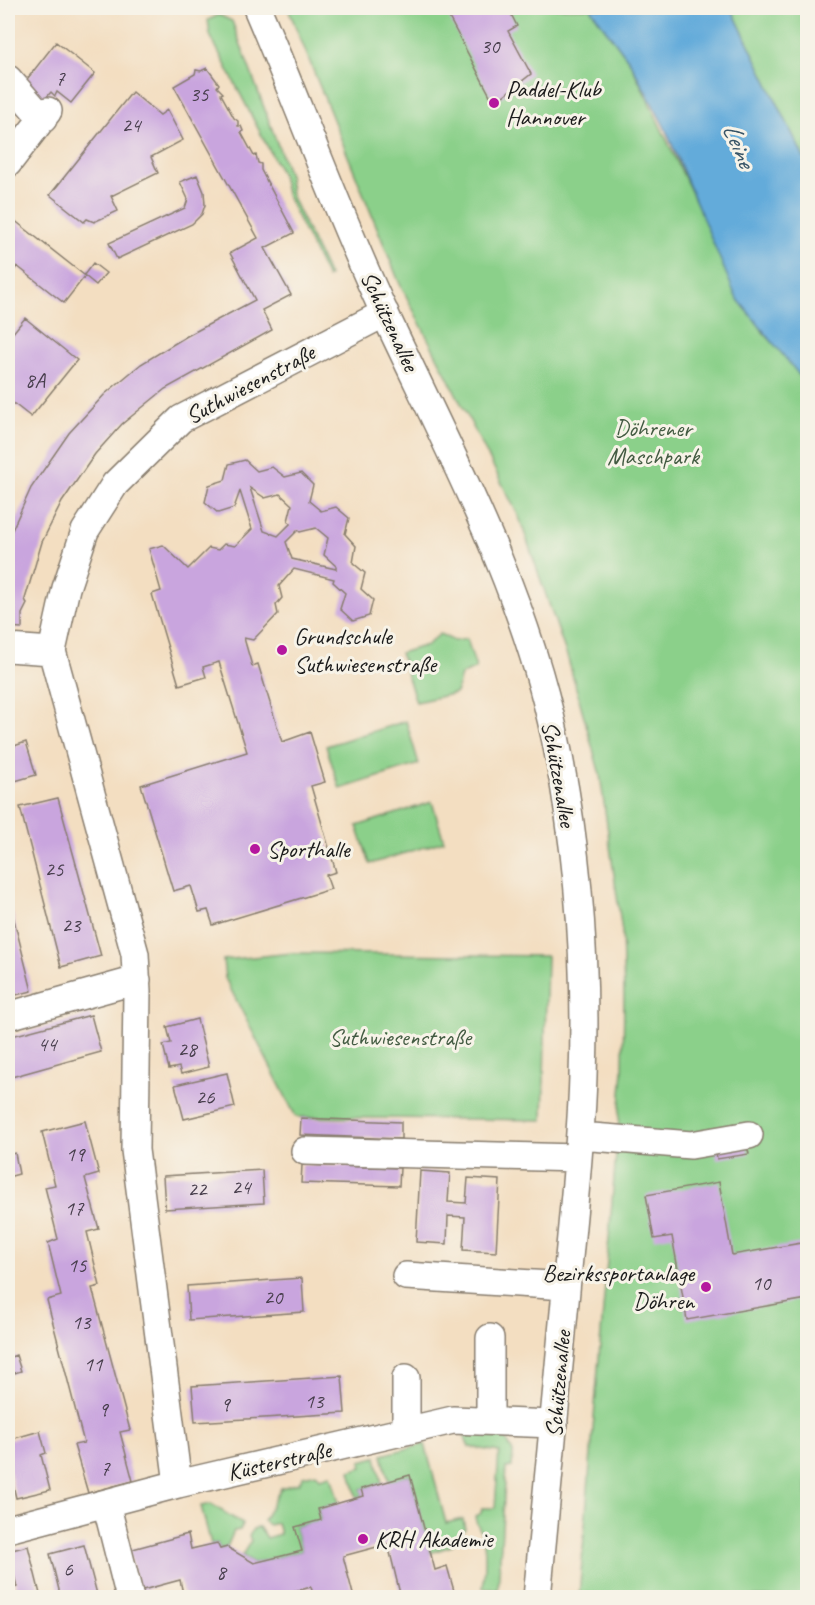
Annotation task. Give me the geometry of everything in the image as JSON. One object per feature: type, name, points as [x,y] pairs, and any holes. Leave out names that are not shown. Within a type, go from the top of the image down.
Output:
[{"type":"street","name":"Schützenallee","points":[[257,8],[321,166],[385,313],[464,476],[501,563],[533,652],[555,737],[576,867],[581,949],[584,1074],[537,1598]]},
{"type":"street","points":[[8,79],[46,115],[8,163]]},
{"type":"street","name":"Suthwiesenstraße","points":[[178,1484],[135,1150],[137,980],[135,954],[52,651],[66,588],[85,531],[115,484],[181,419],[385,313]]},
{"type":"street","points":[[8,648],[52,651]]},
{"type":"street","points":[[8,1016],[137,980]]},
{"type":"street","points":[[305,1151],[691,1145],[749,1135]]},
{"type":"street","points":[[406,1276],[566,1286]]},
{"type":"street","points":[[490,1338],[490,1420]]},
{"type":"street","points":[[406,1378],[406,1431]]},
{"type":"street","name":"Küsterstraße","points":[[8,1529],[178,1484],[453,1420],[554,1424]]},
{"type":"street","points":[[106,1503],[130,1598]]},
{"type":"green space","name":"Döhrener Maschpark","points":[[288,8],[590,8],[630,62],[703,217],[763,332],[807,379],[807,1597],[579,1597],[623,1070],[622,932],[600,775],[568,659],[519,517],[399,282]]},
{"type":"green space","points":[[731,8],[807,8],[807,164]]},
{"type":"green space","points":[[219,15],[232,21],[289,175],[291,195],[329,276],[327,278],[286,194],[282,175],[210,35],[208,20]]},
{"type":"green space","points":[[440,634],[454,641],[467,639],[476,668],[461,675],[456,693],[416,702],[400,653],[427,645]]},
{"type":"green space","points":[[406,721],[419,764],[340,789],[326,746]]},
{"type":"green space","points":[[432,802],[444,841],[370,864],[357,826]]},
{"type":"green space","name":"Suthwiesenstraße","points":[[293,953],[547,956],[543,1120],[296,1117],[225,978],[223,960]]},
{"type":"green space","points":[[476,1433],[505,1436],[513,1453],[512,1467],[506,1468],[498,1590],[483,1588],[485,1547],[475,1517],[481,1513],[482,1508],[495,1508],[499,1452],[469,1447],[464,1436]]},
{"type":"green space","points":[[425,1444],[446,1523],[463,1519],[465,1529],[451,1546],[430,1553],[410,1475],[389,1482],[382,1455]]},
{"type":"green space","points":[[376,1457],[382,1483],[361,1489],[363,1496],[357,1498],[350,1471],[362,1467],[361,1461]]},
{"type":"green space","points":[[316,1473],[320,1478],[331,1475],[339,1503],[318,1509],[321,1520],[295,1527],[302,1551],[254,1563],[242,1555],[251,1541],[249,1535],[253,1529],[259,1527],[266,1538],[280,1534],[277,1523],[269,1525],[263,1521],[281,1488],[299,1483],[303,1476]]},
{"type":"green space","points":[[211,1504],[243,1524],[240,1530],[234,1531],[227,1547],[220,1549],[217,1543],[211,1544],[201,1506]]},
{"type":"water","name":"Leine","points":[[590,8],[731,8],[807,164],[807,385],[736,297],[664,126],[630,62]]},
{"type":"building","name":"Paddel-Klub Hannover","points":[[444,8],[508,8],[517,26],[508,31],[531,74],[494,103]]},
{"type":"building","points":[[56,42],[95,73],[71,103],[57,92],[55,96],[51,92],[45,99],[24,83]]},
{"type":"building","points":[[207,68],[219,84],[217,87],[223,93],[221,94],[238,121],[238,126],[241,126],[243,131],[241,132],[254,156],[256,155],[258,163],[261,164],[261,170],[294,233],[265,248],[291,295],[262,310],[272,330],[165,389],[122,424],[95,454],[62,502],[42,542],[25,599],[27,604],[22,614],[22,628],[8,627],[8,539],[31,488],[69,433],[105,394],[141,364],[187,336],[255,300],[230,253],[258,238],[174,86],[195,74],[196,70],[201,71]]},
{"type":"building","points":[[132,92],[160,115],[167,110],[183,140],[151,157],[158,173],[111,196],[118,211],[94,222],[87,219],[84,222],[50,195]]},
{"type":"building","points":[[197,175],[204,192],[205,205],[202,214],[192,224],[117,259],[109,243],[185,208],[188,199],[180,182]]},
{"type":"building","points":[[9,216],[84,275],[93,263],[106,273],[96,285],[85,276],[64,303],[17,266],[8,280]]},
{"type":"building","points":[[25,318],[77,360],[31,417],[8,399],[8,339]]},
{"type":"building","points":[[245,460],[257,471],[272,467],[285,477],[301,473],[313,485],[309,501],[321,511],[336,507],[349,518],[345,534],[356,546],[353,563],[365,573],[361,589],[373,600],[369,616],[353,621],[340,609],[345,593],[333,582],[334,579],[294,569],[279,586],[282,598],[276,605],[278,614],[253,640],[244,638],[252,666],[258,664],[282,742],[310,732],[325,782],[311,786],[336,872],[326,875],[331,889],[213,925],[208,910],[199,912],[191,886],[173,891],[141,785],[247,752],[219,662],[203,667],[206,677],[179,685],[152,594],[161,591],[149,549],[163,545],[188,569],[209,548],[218,550],[224,544],[235,546],[252,529],[240,491],[234,508],[218,513],[205,502],[209,485],[225,480],[229,464]],"holes":[[[250,488],[265,498],[280,494],[292,505],[288,521],[291,523],[278,536],[264,531]],[[316,528],[328,538],[324,555],[336,566],[336,569],[292,559],[286,542],[298,530],[300,532]]]},
{"type":"building","points":[[26,742],[36,775],[8,783],[8,748]]},
{"type":"building","points":[[58,798],[101,956],[61,967],[20,807]]},
{"type":"building","points":[[8,896],[32,991],[8,997]]},
{"type":"building","points":[[91,1015],[101,1052],[8,1078],[8,1037]]},
{"type":"building","points":[[197,1019],[209,1067],[181,1074],[179,1067],[169,1069],[163,1045],[171,1043],[167,1027]]},
{"type":"building","points":[[227,1073],[235,1107],[184,1119],[175,1085]]},
{"type":"building","points":[[301,1118],[401,1122],[401,1139],[300,1135]]},
{"type":"building","points":[[85,1121],[99,1174],[85,1178],[99,1229],[87,1232],[100,1286],[92,1288],[130,1430],[120,1432],[133,1481],[88,1493],[74,1445],[84,1443],[47,1300],[61,1296],[48,1243],[58,1239],[45,1187],[55,1185],[42,1132]]},
{"type":"building","points":[[746,1142],[749,1154],[717,1159],[715,1147]]},
{"type":"building","points":[[15,1153],[19,1174],[8,1177],[8,1155]]},
{"type":"building","points":[[302,1165],[400,1168],[399,1186],[301,1183]]},
{"type":"building","points":[[262,1170],[264,1203],[165,1209],[163,1176]]},
{"type":"building","points":[[420,1171],[450,1173],[448,1202],[466,1203],[468,1178],[500,1180],[496,1252],[463,1250],[465,1217],[448,1216],[447,1244],[416,1242]]},
{"type":"building","points":[[719,1182],[732,1255],[807,1242],[807,1299],[687,1320],[672,1236],[654,1239],[646,1195]]},
{"type":"building","points":[[302,1278],[304,1312],[189,1320],[187,1286]]},
{"type":"building","points":[[16,1355],[21,1371],[8,1375],[8,1358]]},
{"type":"building","points":[[342,1376],[345,1413],[195,1422],[192,1386]]},
{"type":"building","points":[[40,1431],[46,1453],[41,1455],[50,1490],[16,1498],[8,1464],[8,1440]]},
{"type":"building","points":[[410,1475],[435,1570],[447,1566],[456,1598],[401,1598],[388,1544],[343,1556],[354,1598],[314,1598],[311,1587],[272,1598],[184,1598],[180,1580],[139,1591],[129,1550],[188,1534],[191,1549],[217,1543],[220,1549],[227,1547],[254,1563],[302,1551],[295,1527],[321,1520],[318,1509],[363,1496],[361,1489]]},
{"type":"building","points":[[84,1545],[98,1598],[61,1598],[50,1554]]},
{"type":"building","points":[[28,1546],[41,1598],[8,1598],[8,1590],[17,1587],[8,1551]]},
{"type":"place","name":"Paddel-Klub Hannover","points":[[494,103]]},
{"type":"place","name":"Grundschule Suthwiesenstraße","points":[[282,650]]},
{"type":"place","name":"Sporthalle","points":[[255,849]]},
{"type":"place","name":"Bezirkssportanlage Döhren","points":[[706,1287]]},
{"type":"place","name":"KRH Akademie","points":[[363,1539]]}]
